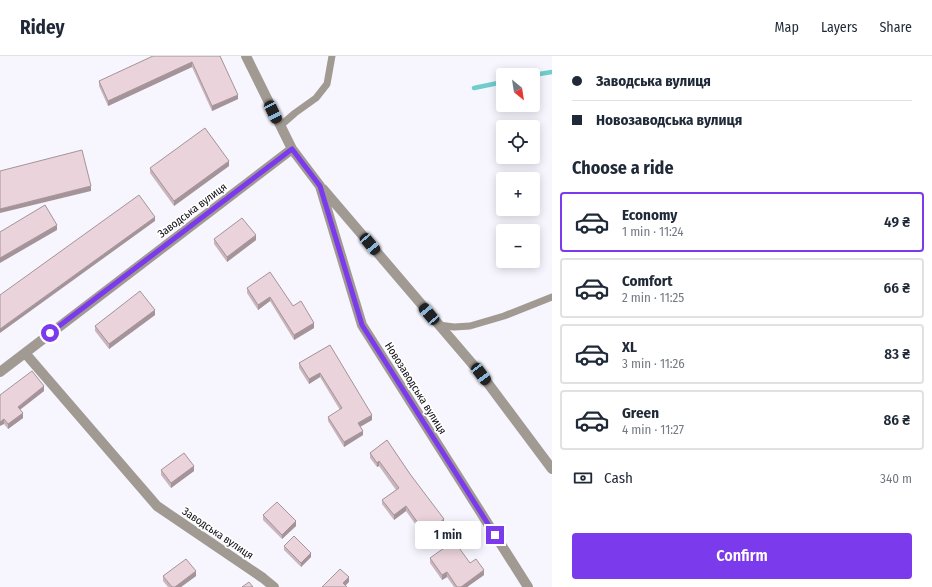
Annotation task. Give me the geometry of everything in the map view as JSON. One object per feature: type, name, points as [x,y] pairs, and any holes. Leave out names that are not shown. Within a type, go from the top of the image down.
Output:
[{"type":"street","points":[[246,56],[292,149]]},
{"type":"street","name":"Новозаводська вулиця","points":[[292,149],[320,186],[481,374],[552,469]]},
{"type":"street","name":"Заводська вулиця","points":[[0,372],[292,149]]},
{"type":"street","name":"Новозаводська вулиця","points":[[320,186],[362,325],[528,587]]},
{"type":"street","name":"Заводська вулиця","points":[[25,353],[157,506],[274,587]]},
{"type":"lane","points":[[280,126],[316,98],[327,84],[332,56]]},
{"type":"lane","points":[[439,325],[454,327],[470,326],[504,316],[552,297]]},
{"type":"building","points":[[153,56],[220,56],[238,95],[212,106],[192,62],[108,101],[99,81]]},
{"type":"building","points":[[205,128],[229,161],[174,201],[150,168]]},
{"type":"building","points":[[82,150],[91,186],[0,209],[0,171]]},
{"type":"building","points":[[139,195],[155,217],[0,329],[0,295]]},
{"type":"building","points":[[45,205],[57,225],[0,258],[0,232]]},
{"type":"building","points":[[242,218],[256,235],[227,257],[214,239]]},
{"type":"building","points":[[270,272],[293,306],[301,301],[314,323],[294,335],[270,297],[258,305],[247,288]]},
{"type":"building","points":[[140,291],[155,310],[109,344],[95,326]]},
{"type":"building","points":[[330,345],[372,415],[358,423],[363,431],[344,442],[328,417],[342,408],[320,373],[309,379],[299,363]]},
{"type":"building","points":[[32,371],[44,386],[18,407],[23,413],[8,424],[4,419],[0,422],[0,395]]},
{"type":"building","points":[[387,440],[410,474],[444,519],[425,533],[406,506],[394,515],[382,500],[399,488],[379,461],[377,463],[370,453]]},
{"type":"building","points":[[184,453],[194,466],[171,483],[161,470]]},
{"type":"building","points":[[277,502],[296,521],[282,535],[263,515]]},
{"type":"building","points":[[294,536],[311,553],[301,563],[284,546]]},
{"type":"building","points":[[454,541],[470,563],[476,559],[484,570],[461,587],[457,587],[447,572],[442,575],[430,558]]},
{"type":"building","points":[[186,559],[196,571],[175,587],[172,587],[163,576]]},
{"type":"building","points":[[340,569],[349,577],[343,583],[347,587],[322,587]]},
{"type":"building","points":[[249,582],[253,587],[242,587]]},
{"type":"waterway","points":[[540,74],[552,72]]},
{"type":"waterway","points":[[474,88],[496,83]]},
{"type":"route","points":[[50,333],[292,149],[320,186],[362,325],[495,535]]}]
